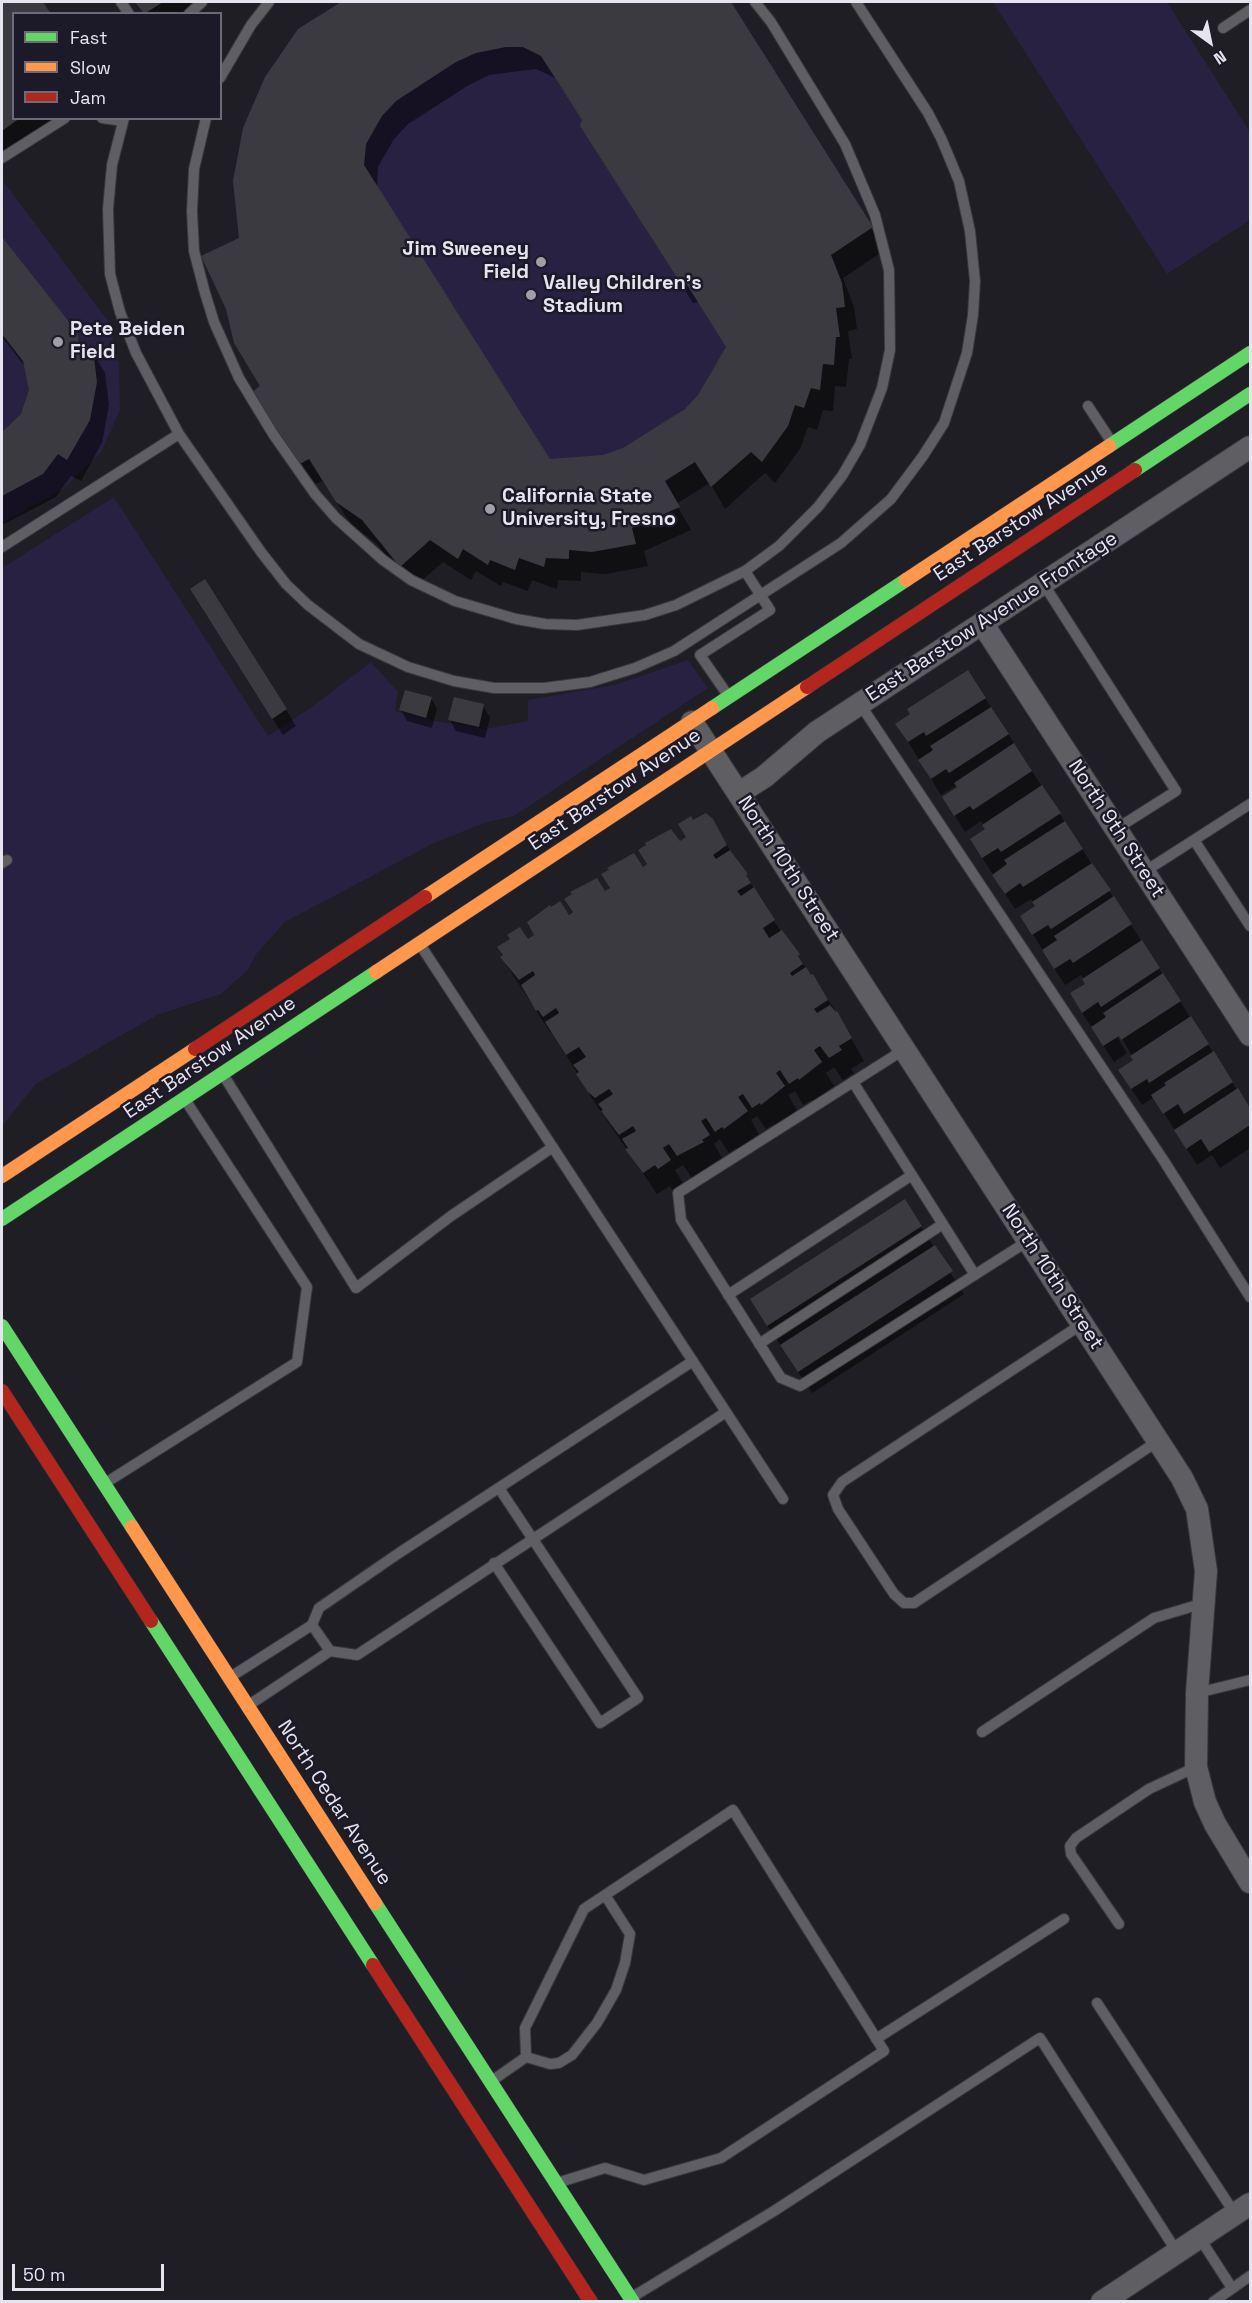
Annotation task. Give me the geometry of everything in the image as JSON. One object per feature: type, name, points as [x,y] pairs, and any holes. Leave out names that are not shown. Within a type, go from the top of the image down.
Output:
[{"type":"main road","name":"East Barstow Avenue","points":[[2,1176],[1251,353]]},
{"type":"main road","name":"East Barstow Avenue","points":[[2,1219],[1251,394]]},
{"type":"main road","name":"North Cedar Avenue","points":[[2,1326],[632,2300]]},
{"type":"main road","points":[[2,1391],[591,2301]]},
{"type":"main road","points":[[373,1965],[432,2029]]},
{"type":"main road","points":[[537,2180],[550,2185],[557,2183]]},
{"type":"street","name":"East Barstow Avenue Frontage","points":[[739,793],[764,777],[817,732],[1251,447]]},
{"type":"street","name":"North 9th Street","points":[[982,623],[1144,872],[1249,1027]]},
{"type":"street","name":"North 10th Street","points":[[692,722],[1182,1478],[1197,1509],[1206,1571],[1197,1693],[1196,1767],[1205,1802],[1215,1824],[1251,1882]]},
{"type":"street","points":[[1102,2301],[1243,2209]]},
{"type":"lane","points":[[222,75],[251,25],[269,2]]},
{"type":"lane","points":[[206,120],[194,169],[193,236],[205,293],[216,327],[256,406],[315,494],[336,518],[383,560],[432,591],[462,604],[516,619],[577,625],[645,615],[676,605],[745,571],[798,528],[842,476],[860,445],[882,388],[890,350],[888,270],[883,237],[856,167],[794,60],[755,2]]},
{"type":"lane","points":[[124,120],[112,165],[108,209],[110,274],[117,302],[136,353],[179,434],[261,552],[308,605],[359,644],[408,667],[454,681],[494,688],[544,688],[590,682],[634,668],[674,651],[761,597],[841,543],[891,499],[907,480],[944,423],[960,376],[973,315],[975,281],[973,247],[959,182],[928,113],[856,2]]},
{"type":"lane","points":[[1223,28],[1251,10]]},
{"type":"lane","points":[[2,158],[61,120]]},
{"type":"lane","points":[[1088,406],[1113,444]]},
{"type":"lane","points":[[2,547],[179,434]]},
{"type":"lane","points":[[729,698],[700,655],[770,610],[745,571]]},
{"type":"lane","points":[[1043,583],[1176,791],[1116,829]]},
{"type":"lane","points":[[860,704],[1157,1151],[1251,1297]]},
{"type":"lane","points":[[1144,872],[1248,809]]},
{"type":"lane","points":[[1194,840],[1251,926]]},
{"type":"lane","points":[[419,943],[783,1499]]},
{"type":"lane","points":[[905,1049],[678,1193],[681,1220],[759,1344],[781,1378],[800,1386],[1028,1241]]},
{"type":"lane","points":[[223,1073],[356,1288],[451,1216],[553,1147]]},
{"type":"lane","points":[[853,1082],[975,1275]]},
{"type":"lane","points":[[105,1484],[297,1362],[307,1287],[185,1098]]},
{"type":"lane","points":[[728,1295],[912,1175]]},
{"type":"lane","points":[[759,1344],[943,1224]]},
{"type":"lane","points":[[1082,1324],[842,1482],[833,1495],[844,1519],[898,1600],[904,1603],[914,1603],[1158,1441]]},
{"type":"lane","points":[[230,1677],[312,1625],[319,1608],[693,1361]]},
{"type":"lane","points":[[248,1705],[330,1651],[357,1655],[726,1412]]},
{"type":"lane","points":[[494,1563],[600,1723],[638,1698],[499,1488]]},
{"type":"lane","points":[[982,1732],[1154,1618],[1204,1603]]},
{"type":"lane","points":[[312,1625],[330,1651]]},
{"type":"lane","points":[[1197,1693],[1251,1680]]},
{"type":"lane","points":[[1119,1924],[1071,1854],[1070,1845],[1076,1838],[1149,1789],[1196,1767]]},
{"type":"lane","points":[[526,2057],[525,2028],[584,1909],[733,1810],[884,2051],[722,2158],[644,2180],[605,2168],[557,2183]]},
{"type":"lane","points":[[526,2057],[550,2064],[559,2063],[572,2055],[597,2023],[616,1990],[625,1963],[630,1934],[605,1895]]},
{"type":"lane","points":[[876,2039],[1064,1919]]},
{"type":"lane","points":[[1097,2003],[1243,2209]]},
{"type":"lane","points":[[632,2300],[774,2211],[1040,2038],[1177,2252]]},
{"type":"lane","points":[[491,2081],[526,2057]]},
{"type":"lane","points":[[1199,2237],[1232,2288]]},
{"type":"lane","points":[[1213,2301],[1251,2276]]},
{"type":"shaded area","name":"Valley Children's Stadium","points":[[341,2],[731,2],[873,227],[832,255],[842,283],[845,307],[836,309],[840,337],[836,337],[834,365],[823,364],[820,390],[811,388],[804,408],[795,405],[788,426],[762,462],[751,452],[711,487],[695,462],[665,481],[679,507],[632,528],[636,544],[592,552],[569,550],[569,559],[546,558],[544,567],[519,558],[515,570],[490,560],[488,565],[463,550],[458,559],[430,540],[400,567],[362,520],[336,502],[309,459],[298,465],[251,393],[260,385],[234,343],[226,309],[201,256],[239,238],[233,181],[243,128],[265,77],[298,29]]},
{"type":"shaded area","points":[[993,2],[1167,2],[1250,132],[1250,220],[1167,274]]},
{"type":"shaded area","name":"Pete Beiden Field","points":[[4,182],[108,321],[119,364],[120,410],[101,452],[62,490],[2,523]]},
{"type":"shaded area","points":[[114,497],[268,736],[309,709],[371,662],[398,692],[395,711],[440,722],[485,729],[528,721],[528,700],[614,685],[688,660],[708,688],[514,816],[484,823],[434,843],[285,922],[257,953],[248,970],[221,994],[157,1015],[36,1084],[2,1126],[2,568]]},
{"type":"building","points":[[2,2],[43,2],[50,12],[12,12],[12,120],[17,120],[2,131]]},
{"type":"building","points":[[135,2],[163,2],[147,12],[142,12]]},
{"type":"building","name":"Valley Children's Stadium","points":[[341,2],[731,2],[873,227],[831,255],[842,283],[845,307],[836,308],[840,337],[836,337],[834,365],[823,364],[820,390],[811,388],[804,408],[795,405],[788,426],[762,462],[751,452],[711,487],[695,462],[665,481],[680,507],[632,528],[636,544],[592,552],[569,550],[569,559],[546,558],[544,567],[519,558],[515,570],[490,560],[488,565],[463,549],[458,559],[430,540],[400,567],[362,520],[336,502],[309,459],[298,465],[251,393],[260,386],[234,343],[226,309],[201,256],[239,238],[233,181],[243,128],[265,77],[298,29]],"holes":[[[506,47],[523,47],[541,56],[582,120],[580,126],[679,281],[684,280],[726,347],[698,395],[685,409],[623,448],[603,455],[550,459],[364,165],[366,144],[382,116],[396,101],[456,62],[476,53]]]},
{"type":"building","points":[[2,237],[77,332],[81,351],[93,349],[97,382],[90,420],[67,460],[58,454],[43,474],[2,496],[2,432],[21,414],[29,390],[23,361],[2,334]]},
{"type":"building","points":[[205,579],[287,709],[272,719],[190,589]]},
{"type":"building","points":[[968,670],[986,698],[926,736],[924,732],[908,742],[895,724],[910,714],[907,709]]},
{"type":"building","points":[[405,690],[432,697],[426,718],[399,710]]},
{"type":"building","points":[[454,697],[484,704],[479,727],[448,720]]},
{"type":"building","points":[[991,707],[1009,734],[949,773],[946,769],[931,779],[918,760],[933,750],[930,746]]},
{"type":"building","points":[[1014,743],[1032,771],[973,810],[970,806],[954,816],[942,797],[957,787],[954,783]]},
{"type":"building","points":[[1042,785],[1061,813],[1001,852],[998,848],[982,858],[970,839],[985,829],[982,825]]},
{"type":"building","points":[[706,813],[713,819],[727,845],[713,855],[716,859],[730,850],[748,874],[746,875],[751,883],[737,891],[741,896],[754,887],[775,920],[763,928],[769,938],[782,930],[800,954],[798,956],[803,964],[790,973],[792,976],[806,967],[811,975],[813,974],[828,1000],[814,1009],[817,1013],[830,1005],[837,1011],[852,1038],[839,1046],[842,1050],[829,1058],[820,1046],[814,1050],[822,1062],[799,1080],[798,1078],[789,1084],[780,1070],[776,1073],[785,1086],[761,1105],[760,1103],[752,1108],[743,1094],[738,1097],[748,1111],[724,1129],[722,1127],[715,1132],[706,1118],[701,1121],[710,1135],[702,1140],[704,1142],[677,1156],[669,1144],[663,1148],[671,1160],[658,1169],[655,1165],[643,1173],[625,1149],[628,1148],[622,1139],[636,1131],[633,1126],[619,1135],[598,1104],[613,1094],[609,1089],[595,1098],[588,1092],[576,1074],[579,1072],[573,1065],[586,1057],[579,1047],[566,1055],[545,1022],[559,1013],[556,1008],[543,1017],[538,1010],[536,1011],[521,985],[535,975],[533,971],[519,980],[500,957],[503,955],[497,947],[510,939],[507,935],[520,927],[528,939],[534,935],[527,922],[550,905],[551,907],[560,901],[569,915],[573,912],[564,899],[572,894],[570,892],[597,878],[605,891],[610,888],[601,874],[609,870],[607,868],[634,853],[643,867],[647,864],[638,850],[646,845],[645,843],[671,829],[680,841],[686,837],[678,824],[691,816],[693,820]]},
{"type":"building","points":[[1065,821],[1083,849],[1023,887],[1020,883],[1005,894],[992,875],[1007,864],[1004,860]]},
{"type":"building","points":[[1092,863],[1111,890],[1051,929],[1048,925],[1032,935],[1020,916],[1035,906],[1032,902]]},
{"type":"building","points":[[1114,896],[1132,924],[1073,963],[1070,959],[1054,969],[1042,950],[1057,940],[1054,936]]},
{"type":"building","points":[[1142,940],[1160,968],[1101,1007],[1098,1002],[1082,1013],[1070,993],[1085,984],[1082,979]]},
{"type":"building","points":[[1163,973],[1181,1001],[1121,1040],[1119,1036],[1103,1046],[1091,1027],[1106,1017],[1103,1013]]},
{"type":"building","points":[[1191,1016],[1209,1044],[1149,1083],[1147,1079],[1131,1089],[1118,1070],[1133,1060],[1130,1056]]},
{"type":"building","points":[[1214,1051],[1233,1082],[1184,1114],[1178,1104],[1163,1114],[1151,1095],[1166,1085],[1164,1083]]},
{"type":"building","points":[[1238,1088],[1250,1108],[1250,1125],[1209,1152],[1201,1139],[1186,1149],[1174,1130]]},
{"type":"building","points":[[905,1199],[922,1226],[767,1326],[750,1299]]},
{"type":"building","points":[[935,1245],[953,1271],[798,1372],[780,1345]]},
{"type":"traffic: fast","points":[[1109,446],[1250,353]]},
{"type":"traffic: fast","points":[[1135,470],[1250,394]]},
{"type":"traffic: fast","points":[[712,708],[906,580]]},
{"type":"traffic: fast","points":[[2,1219],[376,972]]},
{"type":"traffic: fast","points":[[2,1326],[132,1527]]},
{"type":"traffic: fast","points":[[151,1621],[373,1965]]},
{"type":"traffic: fast","points":[[375,1903],[633,2302]]},
{"type":"traffic: slow","points":[[906,580],[1109,446]]},
{"type":"traffic: slow","points":[[376,972],[807,687]]},
{"type":"traffic: slow","points":[[425,897],[712,708]]},
{"type":"traffic: slow","points":[[2,1176],[195,1049]]},
{"type":"traffic: slow","points":[[132,1527],[375,1903]]},
{"type":"traffic: jam","points":[[807,687],[1135,470]]},
{"type":"traffic: jam","points":[[195,1049],[425,897]]},
{"type":"traffic: jam","points":[[2,1391],[151,1621]]},
{"type":"traffic: jam","points":[[373,1965],[591,2302]]},
{"type":"place","name":"Jim Sweeney Field","points":[[541,262]]},
{"type":"place","name":"Valley Children's Stadium","points":[[531,295]]},
{"type":"place","name":"Pete Beiden Field","points":[[58,342]]},
{"type":"place","name":"California State University, Fresno","points":[[490,509]]}]
